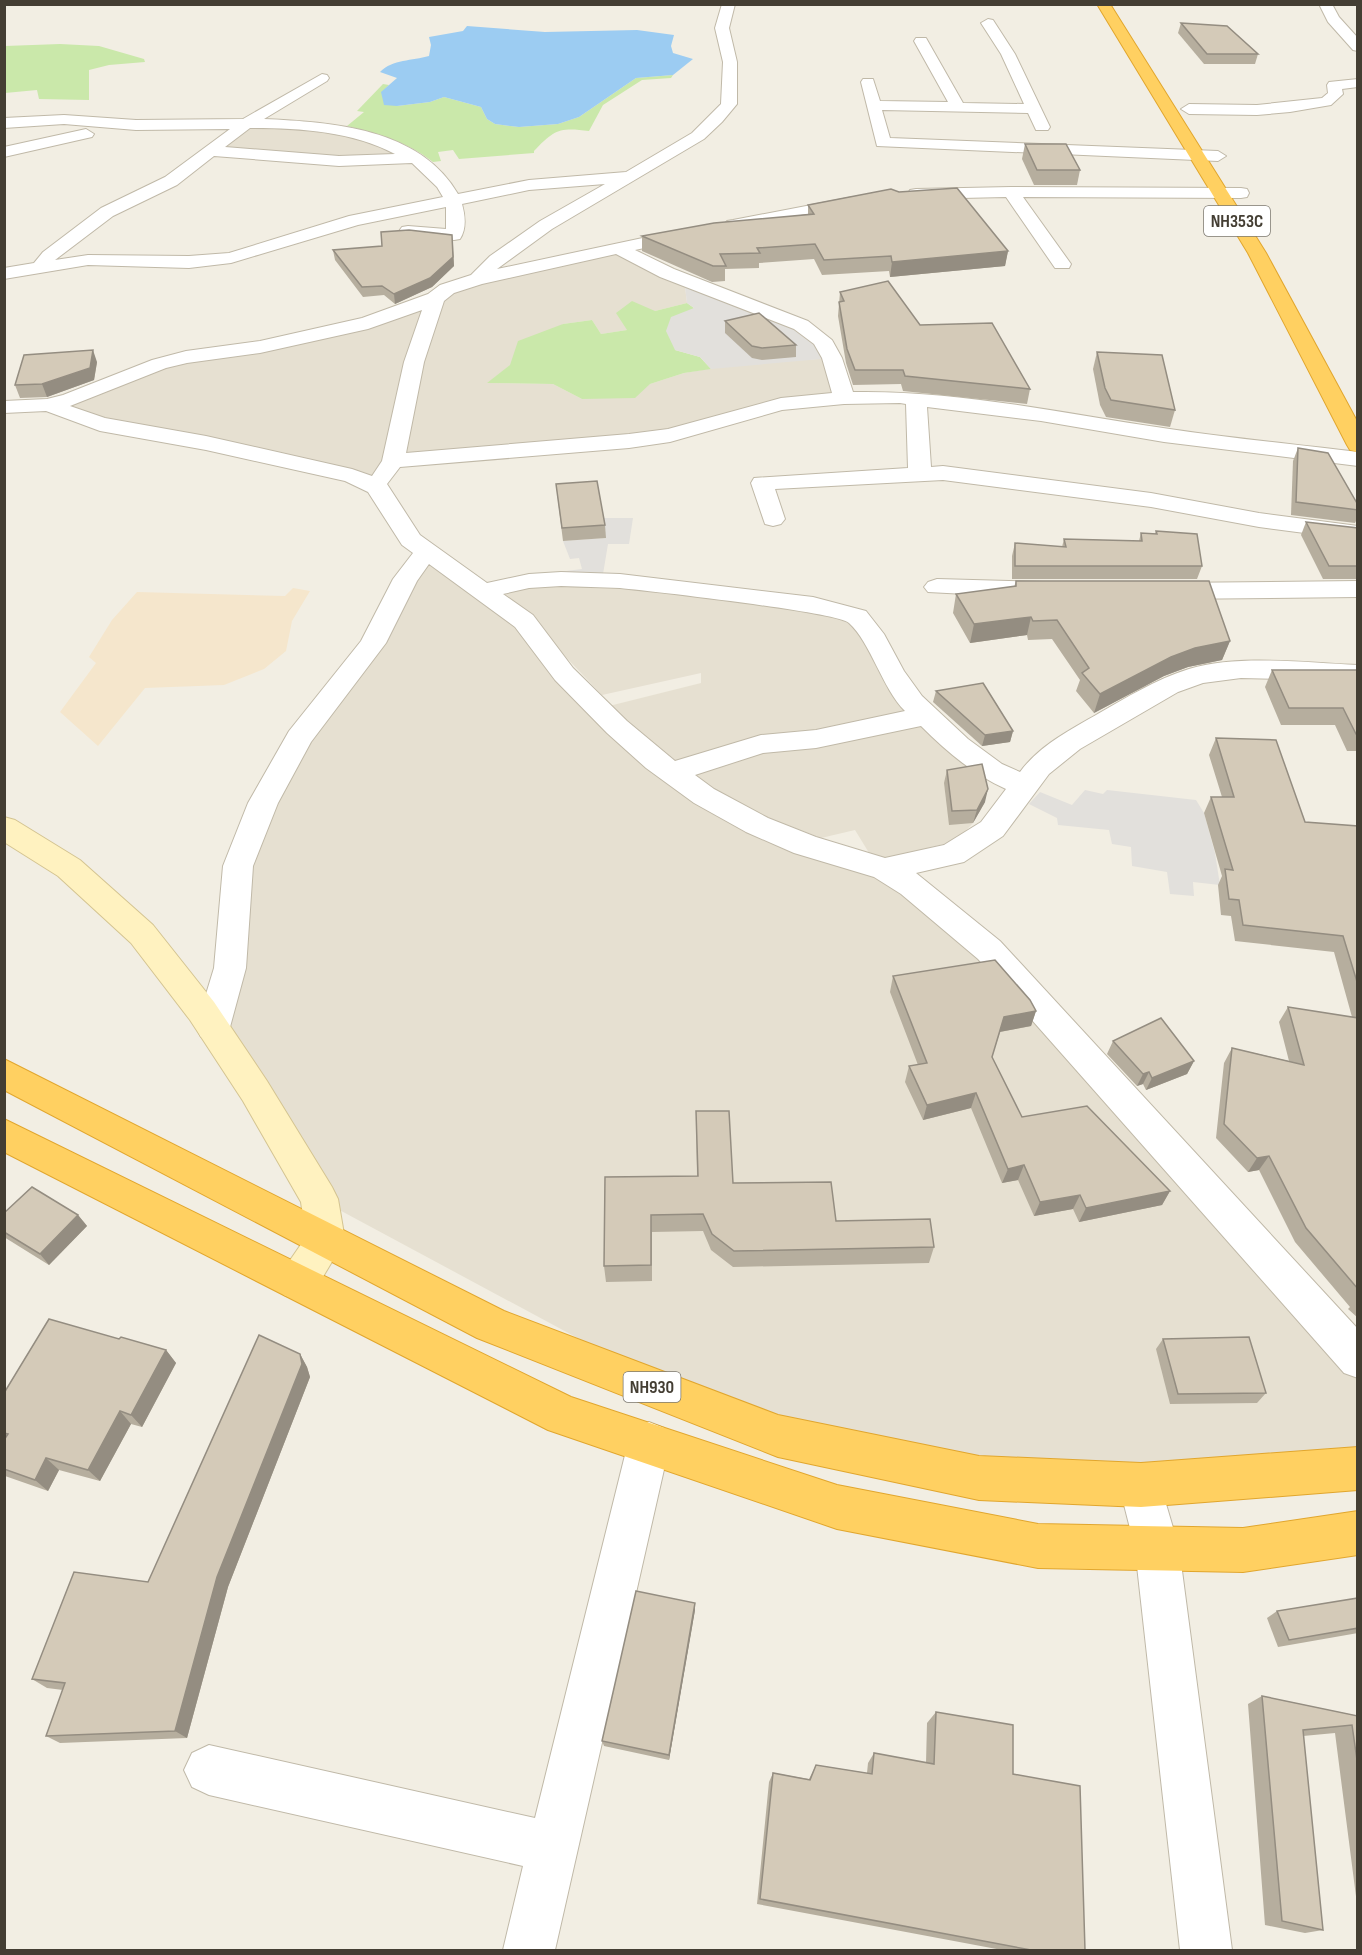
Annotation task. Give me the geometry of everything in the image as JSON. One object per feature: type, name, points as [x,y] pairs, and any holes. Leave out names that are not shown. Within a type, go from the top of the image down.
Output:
[{"type":"highway","name":"NH353C","points":[[1103,4],[1257,253],[1358,445]]},
{"type":"highway","points":[[1119,4],[1167,76]]},
{"type":"highway","name":"NH353C","points":[[1184,102],[1244,198]]},
{"type":"highway","name":"NH930","points":[[4,1073],[491,1324],[778,1436],[979,1478],[1141,1485],[1358,1468]]},
{"type":"highway","points":[[4,1134],[563,1415],[837,1507],[1038,1546],[1243,1550],[1358,1533]]},
{"type":"street","points":[[477,279],[496,260],[546,225],[698,136],[717,119],[729,104],[730,62],[722,28],[729,4]]},
{"type":"street","points":[[1325,4],[1333,19],[1358,47]]},
{"type":"street","points":[[988,23],[1008,54],[1052,151]]},
{"type":"street","points":[[921,41],[958,107]]},
{"type":"street","points":[[41,267],[49,256],[107,212],[171,181],[246,124],[322,78]]},
{"type":"street","points":[[868,82],[883,143],[1218,156]]},
{"type":"street","points":[[1184,102],[1257,110],[1326,102],[1336,94],[1334,85],[1358,83]]},
{"type":"street","points":[[874,105],[1034,109]]},
{"type":"street","points":[[4,123],[76,120],[125,124],[246,124],[334,129],[359,134],[389,143],[417,158],[433,171],[454,200],[457,222],[454,235],[414,233],[363,218]]},
{"type":"street","points":[[4,152],[116,128],[125,124]]},
{"type":"street","points":[[210,151],[316,160],[417,158]]},
{"type":"street","points":[[4,274],[88,260],[189,262],[231,258],[333,225],[363,218],[529,185],[629,177]]},
{"type":"street","points":[[1011,192],[1062,264]]},
{"type":"street","points":[[902,196],[1011,192],[1219,193],[1244,198]]},
{"type":"street","points":[[4,407],[48,405],[112,384],[159,364],[186,357],[260,347],[368,323],[435,298],[447,289],[477,279],[870,199]]},
{"type":"street","points":[[619,249],[667,273],[801,325],[822,340],[832,358],[844,398]]},
{"type":"street","points":[[376,487],[393,461],[414,362],[435,298]]},
{"type":"street","points":[[393,461],[628,441],[670,435],[781,404],[844,398],[916,399],[1164,435],[1358,459]]},
{"type":"street","points":[[916,399],[920,475]]},
{"type":"street","points":[[48,405],[100,424],[206,443],[340,473],[376,487],[411,540],[524,621],[571,681],[617,727],[672,772],[704,796],[757,825],[805,845],[885,869],[912,886],[989,950],[1358,1359]]},
{"type":"street","points":[[773,519],[762,483],[943,473],[1151,500],[1259,520],[1358,533]]},
{"type":"street","points":[[213,1028],[230,968],[238,866],[263,803],[299,738],[373,643],[405,579],[427,551]]},
{"type":"street","points":[[482,591],[529,581],[621,580],[813,605],[857,616],[871,634],[905,692],[927,716],[958,746],[992,771],[1024,786]]},
{"type":"street","points":[[937,587],[1072,591]]},
{"type":"street","points":[[1143,591],[1358,589]]},
{"type":"street","points":[[885,869],[953,854],[992,829],[1039,767],[1070,742],[1168,686],[1199,675],[1241,670],[1358,673]]},
{"type":"street","points":[[672,772],[761,744],[816,739],[927,716]]},
{"type":"street","points":[[4,827],[69,868],[142,934],[213,1028],[255,1090],[319,1199],[326,1240],[298,1282]]},
{"type":"street","points":[[529,1950],[649,1443]]},
{"type":"street","points":[[1141,1485],[1157,1548],[1206,1950]]},
{"type":"street","points":[[209,1770],[553,1847]]},
{"type":"shaded area","points":[[252,126],[324,131],[394,148],[396,157],[371,159],[216,149]]},
{"type":"shaded area","points":[[619,249],[685,287],[687,303],[655,311],[627,330],[601,334],[592,320],[563,324],[488,383],[553,384],[582,399],[650,384],[684,373],[732,365],[832,358],[844,398],[808,400],[670,435],[394,459],[377,487],[64,411],[70,399],[159,364],[334,331],[447,289]]},
{"type":"shaded area","points":[[685,287],[801,325],[832,358],[711,369],[700,357],[675,350],[666,331],[671,317],[694,308],[687,303]]},
{"type":"shaded area","points":[[602,518],[633,518],[629,544],[608,544],[602,580],[527,576],[582,569],[579,558],[570,559],[563,541],[605,538]]},
{"type":"shaded area","points":[[427,551],[524,621],[564,674],[704,796],[912,886],[1357,1359],[1357,1473],[1212,1485],[830,1443],[611,1356],[319,1199],[213,1028],[263,803]]},
{"type":"shaded area","points":[[554,583],[702,592],[850,620],[909,714],[824,733],[819,729],[743,743],[679,762],[669,757],[609,706],[701,683],[701,673],[602,695],[505,593]]},
{"type":"shaded area","points":[[293,588],[310,591],[292,621],[286,651],[264,669],[224,685],[145,688],[98,746],[60,712],[96,663],[89,657],[112,620],[137,592],[285,596]]},
{"type":"shaded area","points":[[923,721],[979,778],[973,823],[956,841],[874,861],[855,830],[821,838],[767,817],[723,795],[695,775],[766,747]]},
{"type":"shaded area","points":[[1085,790],[1103,794],[1107,790],[1196,800],[1204,813],[1215,853],[1220,885],[1193,882],[1194,896],[1170,894],[1167,872],[1132,866],[1131,847],[1112,844],[1109,830],[1058,825],[1057,818],[1029,804],[1040,792],[1072,805]]},
{"type":"green space","points":[[60,44],[99,46],[144,59],[145,62],[109,65],[89,70],[89,100],[39,99],[37,90],[5,93],[5,46]]},
{"type":"green space","points":[[673,75],[671,78],[642,80],[603,105],[589,131],[571,129],[552,134],[534,153],[459,159],[453,150],[438,152],[441,161],[433,162],[403,144],[347,126],[364,112],[357,111],[383,84],[389,85],[382,92],[397,106],[430,102],[444,97],[481,107],[487,119],[495,124],[519,127],[558,124],[579,117],[636,78]]},
{"type":"green space","points":[[632,301],[655,311],[687,303],[694,308],[675,350],[700,357],[711,369],[684,373],[650,384],[635,398],[582,399],[553,384],[487,383],[510,365],[518,341],[563,324],[592,320],[601,334],[627,330],[616,313]]},
{"type":"water","points":[[467,26],[545,32],[637,30],[674,35],[671,46],[673,53],[693,59],[673,75],[636,78],[579,117],[558,124],[519,127],[495,124],[487,119],[481,107],[444,97],[430,102],[397,106],[384,105],[381,92],[397,78],[380,72],[397,63],[429,56],[431,45],[429,37],[463,31]]},
{"type":"building","points":[[1181,23],[1227,26],[1258,54],[1207,54]]},
{"type":"building","points":[[1025,144],[1066,144],[1080,170],[1037,170]]},
{"type":"building","points":[[957,188],[1008,251],[892,262],[891,256],[824,260],[815,244],[757,248],[760,253],[720,254],[726,266],[713,266],[642,236],[714,223],[814,214],[808,205],[891,189],[899,192]]},
{"type":"building","points":[[409,230],[452,235],[453,257],[430,278],[394,294],[382,286],[362,287],[333,250],[382,246],[381,232]]},
{"type":"building","points":[[888,281],[920,325],[992,323],[1030,389],[905,376],[903,370],[855,370],[847,349],[839,302],[844,301],[840,292]]},
{"type":"building","points":[[759,313],[796,345],[762,348],[752,346],[725,321]]},
{"type":"building","points":[[93,350],[90,368],[42,384],[15,385],[24,355]]},
{"type":"building","points":[[1097,352],[1162,355],[1175,410],[1111,400],[1105,388]]},
{"type":"building","points":[[1298,448],[1328,453],[1358,505],[1358,510],[1296,502]]},
{"type":"building","points":[[597,481],[605,525],[562,528],[556,484]]},
{"type":"building","points":[[1306,522],[1358,528],[1358,566],[1329,566]]},
{"type":"building","points":[[1156,531],[1197,534],[1202,566],[1015,566],[1015,543],[1066,547],[1064,539],[1142,541],[1141,533],[1157,534]]},
{"type":"building","points":[[1016,581],[1209,581],[1230,641],[1195,648],[1171,657],[1100,694],[1082,673],[1089,668],[1057,620],[1033,621],[1031,617],[974,624],[956,594],[1016,586]]},
{"type":"building","points":[[1272,670],[1358,670],[1358,734],[1343,708],[1289,708]]},
{"type":"building","points":[[983,683],[1013,731],[985,735],[936,691]]},
{"type":"building","points":[[1216,738],[1276,740],[1305,822],[1358,826],[1358,985],[1343,936],[1243,925],[1239,900],[1229,899],[1225,869],[1233,870],[1211,797],[1234,797]]},
{"type":"building","points":[[982,764],[988,789],[977,810],[952,811],[947,770]]},
{"type":"building","points":[[995,960],[1030,1000],[1036,1011],[1004,1017],[992,1057],[1022,1117],[1087,1106],[1170,1191],[1086,1208],[1080,1195],[1040,1202],[1024,1165],[1008,1169],[976,1093],[927,1105],[909,1066],[927,1063],[893,976]]},
{"type":"building","points":[[1288,1007],[1358,1018],[1358,1289],[1306,1228],[1269,1156],[1257,1158],[1224,1124],[1232,1048],[1304,1065]]},
{"type":"building","points":[[1161,1018],[1194,1061],[1152,1078],[1149,1072],[1143,1074],[1113,1041]]},
{"type":"building","points":[[696,1111],[729,1111],[733,1183],[831,1182],[836,1221],[930,1219],[934,1247],[734,1251],[712,1234],[703,1214],[651,1215],[651,1265],[604,1266],[605,1177],[698,1176]]},
{"type":"building","points":[[32,1187],[78,1215],[40,1254],[4,1232],[4,1213]]},
{"type":"building","points":[[49,1319],[166,1350],[131,1415],[120,1411],[88,1470],[46,1458],[35,1480],[4,1469],[4,1440],[8,1434],[4,1433],[4,1393]]},
{"type":"building","points":[[259,1335],[300,1354],[302,1364],[217,1577],[175,1731],[46,1736],[65,1683],[32,1679],[74,1572],[148,1582]]},
{"type":"building","points":[[1249,1337],[1266,1393],[1178,1394],[1163,1339]]},
{"type":"building","points":[[636,1591],[695,1603],[669,1755],[602,1741]]},
{"type":"building","points":[[1358,1598],[1358,1628],[1289,1640],[1277,1611]]},
{"type":"building","points":[[1262,1696],[1358,1716],[1358,1767],[1352,1725],[1303,1730],[1323,1930],[1282,1921]]},
{"type":"building","points":[[936,1712],[1013,1725],[1013,1774],[1080,1786],[1085,1950],[1031,1950],[760,1899],[773,1773],[810,1780],[816,1765],[872,1774],[874,1753],[934,1764]]}]
